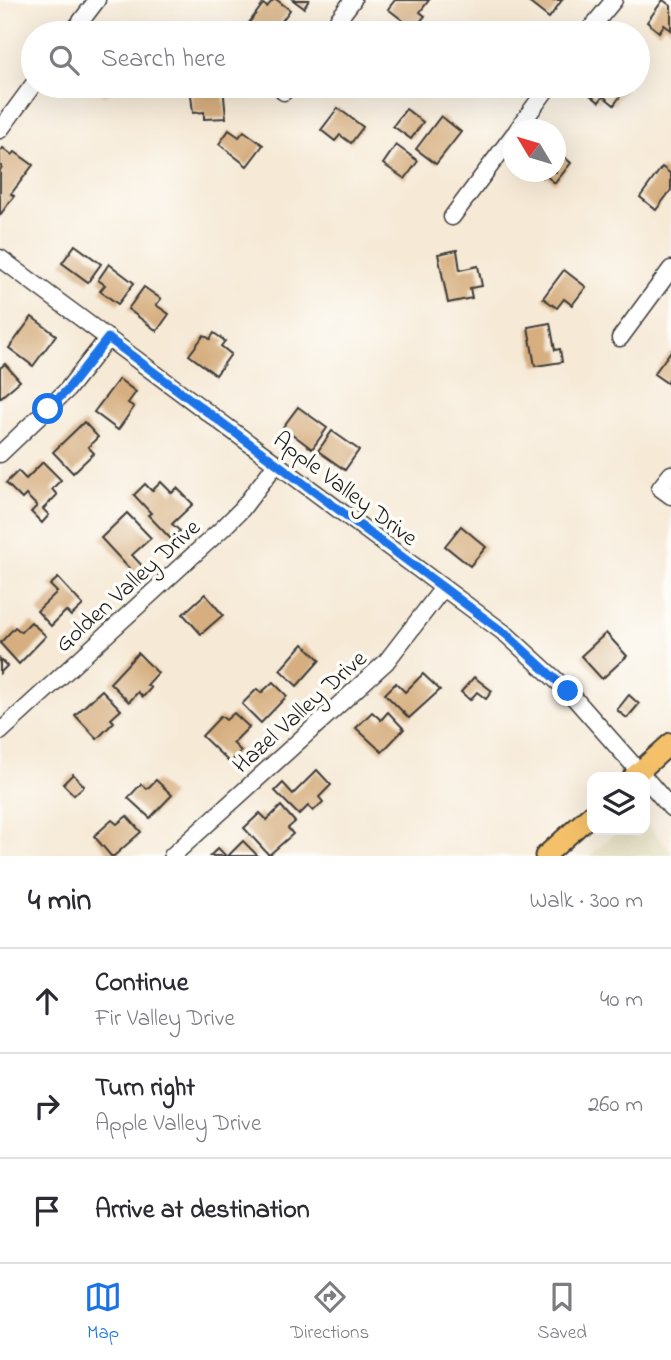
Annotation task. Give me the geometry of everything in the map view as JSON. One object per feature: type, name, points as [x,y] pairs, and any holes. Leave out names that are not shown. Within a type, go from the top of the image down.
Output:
[{"type":"main road","points":[[644,772],[671,743]]},
{"type":"main road","points":[[545,856],[587,818]]},
{"type":"street","points":[[81,21],[97,0]]},
{"type":"street","points":[[337,21],[353,0]]},
{"type":"street","points":[[597,21],[614,0]]},
{"type":"street","points":[[0,130],[23,98]]},
{"type":"street","points":[[525,119],[540,98]]},
{"type":"street","points":[[452,217],[503,148]]},
{"type":"street","name":"Apple Valley Drive","points":[[0,258],[507,635],[568,691],[637,772]]},
{"type":"street","points":[[620,338],[671,269]]},
{"type":"street","points":[[0,454],[67,390],[108,338]]},
{"type":"street","name":"Golden Valley Drive","points":[[0,732],[224,527],[242,509],[276,464]]},
{"type":"street","points":[[671,474],[660,488],[671,496]]},
{"type":"street","name":"Hazel Valley Drive","points":[[172,856],[386,662],[443,588]]},
{"type":"street","name":"Apple Valley Drive","points":[[650,786],[671,808]]},
{"type":"shaded area","points":[[650,828],[671,851],[671,856],[590,856],[613,835],[650,835]]},
{"type":"building","points":[[273,0],[277,0],[290,10],[282,21],[250,21],[263,4],[267,7]]},
{"type":"building","points":[[293,0],[309,0],[304,8]]},
{"type":"building","points":[[395,0],[429,0],[420,12],[425,16],[421,21],[404,21],[388,9]]},
{"type":"building","points":[[526,0],[562,0],[549,18]]},
{"type":"building","points":[[663,0],[671,6],[671,30],[664,25],[659,32],[648,21]]},
{"type":"building","points":[[191,98],[224,98],[226,118],[204,119],[204,112],[193,113]]},
{"type":"building","points":[[605,98],[619,98],[614,105]]},
{"type":"building","points":[[338,108],[363,127],[351,143],[340,135],[335,141],[321,130]]},
{"type":"building","points":[[406,109],[423,122],[411,139],[393,126]]},
{"type":"building","points":[[441,116],[461,132],[436,164],[416,149]]},
{"type":"building","points":[[229,130],[239,137],[244,131],[263,145],[247,166],[219,144]]},
{"type":"building","points":[[396,145],[418,161],[405,179],[383,164]]},
{"type":"building","points":[[3,148],[12,155],[15,152],[33,165],[11,194],[14,196],[0,215],[0,152]]},
{"type":"building","points":[[662,167],[671,174],[671,190],[656,210],[640,197]]},
{"type":"building","points":[[75,245],[101,264],[88,282],[62,263]]},
{"type":"building","points":[[457,250],[460,270],[478,266],[482,286],[470,288],[472,298],[448,303],[438,254]]},
{"type":"building","points":[[109,264],[134,283],[118,304],[100,291],[105,285],[98,280]]},
{"type":"building","points":[[564,270],[586,287],[572,305],[564,299],[557,308],[543,298]]},
{"type":"building","points":[[144,287],[161,299],[156,305],[169,314],[157,331],[128,309]]},
{"type":"building","points":[[32,317],[56,335],[33,366],[9,348]]},
{"type":"building","points":[[550,323],[555,350],[560,349],[562,362],[535,366],[528,327]]},
{"type":"building","points":[[214,333],[225,341],[221,346],[231,354],[216,375],[189,355],[204,335],[210,339]]},
{"type":"building","points":[[671,351],[671,377],[667,383],[654,374]]},
{"type":"building","points":[[5,364],[20,381],[0,398],[0,368]]},
{"type":"building","points":[[119,379],[136,392],[128,403],[134,407],[118,430],[94,412]]},
{"type":"building","points":[[298,407],[327,428],[312,449],[283,427]]},
{"type":"building","points":[[84,422],[98,437],[88,447],[94,453],[73,473],[53,452]]},
{"type":"building","points":[[332,431],[359,450],[345,470],[318,451]]},
{"type":"building","points":[[43,462],[61,480],[52,489],[57,495],[43,509],[49,515],[42,523],[31,512],[37,506],[26,495],[22,499],[6,483],[18,471],[26,479]]},
{"type":"building","points":[[161,482],[172,493],[177,488],[193,504],[172,524],[180,531],[171,539],[148,515],[151,513],[134,495],[145,484],[152,491]]},
{"type":"building","points":[[127,513],[151,538],[132,555],[146,570],[138,578],[101,538]]},
{"type":"building","points":[[461,526],[486,547],[470,566],[445,546]]},
{"type":"building","points":[[58,578],[83,605],[71,616],[66,611],[51,626],[37,611],[57,592],[50,585]]},
{"type":"building","points":[[205,594],[223,615],[201,634],[183,614]]},
{"type":"building","points":[[31,622],[46,636],[19,664],[0,643],[15,627],[21,632]]},
{"type":"building","points":[[606,633],[627,656],[602,679],[581,656]]},
{"type":"building","points":[[303,644],[320,660],[297,686],[280,670]]},
{"type":"building","points":[[138,653],[158,673],[147,685],[151,688],[143,697],[138,692],[129,702],[110,683]]},
{"type":"building","points":[[0,659],[7,666],[0,673]]},
{"type":"building","points":[[423,674],[440,690],[409,718],[385,694],[396,683],[405,692]]},
{"type":"building","points":[[474,677],[492,691],[486,699],[477,692],[470,700],[461,692]]},
{"type":"building","points":[[273,682],[287,696],[261,723],[242,704],[257,689],[261,693]]},
{"type":"building","points":[[102,690],[121,710],[111,719],[114,722],[97,739],[75,715]]},
{"type":"building","points":[[629,695],[639,704],[627,718],[617,710]]},
{"type":"building","points":[[372,712],[381,720],[388,712],[404,729],[382,752],[356,728]]},
{"type":"building","points":[[234,713],[249,727],[233,743],[241,751],[230,763],[202,736],[221,716],[226,720]]},
{"type":"building","points":[[317,770],[331,785],[319,797],[323,802],[313,811],[308,806],[299,815],[275,791],[283,783],[293,794]]},
{"type":"building","points":[[73,774],[84,786],[74,795],[63,784]]},
{"type":"building","points":[[156,780],[172,795],[150,818],[128,798],[141,784],[147,789]]},
{"type":"building","points":[[281,806],[295,822],[288,828],[293,834],[269,855],[244,828],[260,813],[267,820]]},
{"type":"building","points":[[127,816],[141,832],[111,856],[94,836],[112,820],[117,824]]},
{"type":"building","points":[[243,841],[258,856],[228,856]]},
{"type":"building","points":[[218,848],[226,856],[210,856]]},
{"type":"route","points":[[48,409],[67,390],[108,338],[507,635],[568,691]]}]
